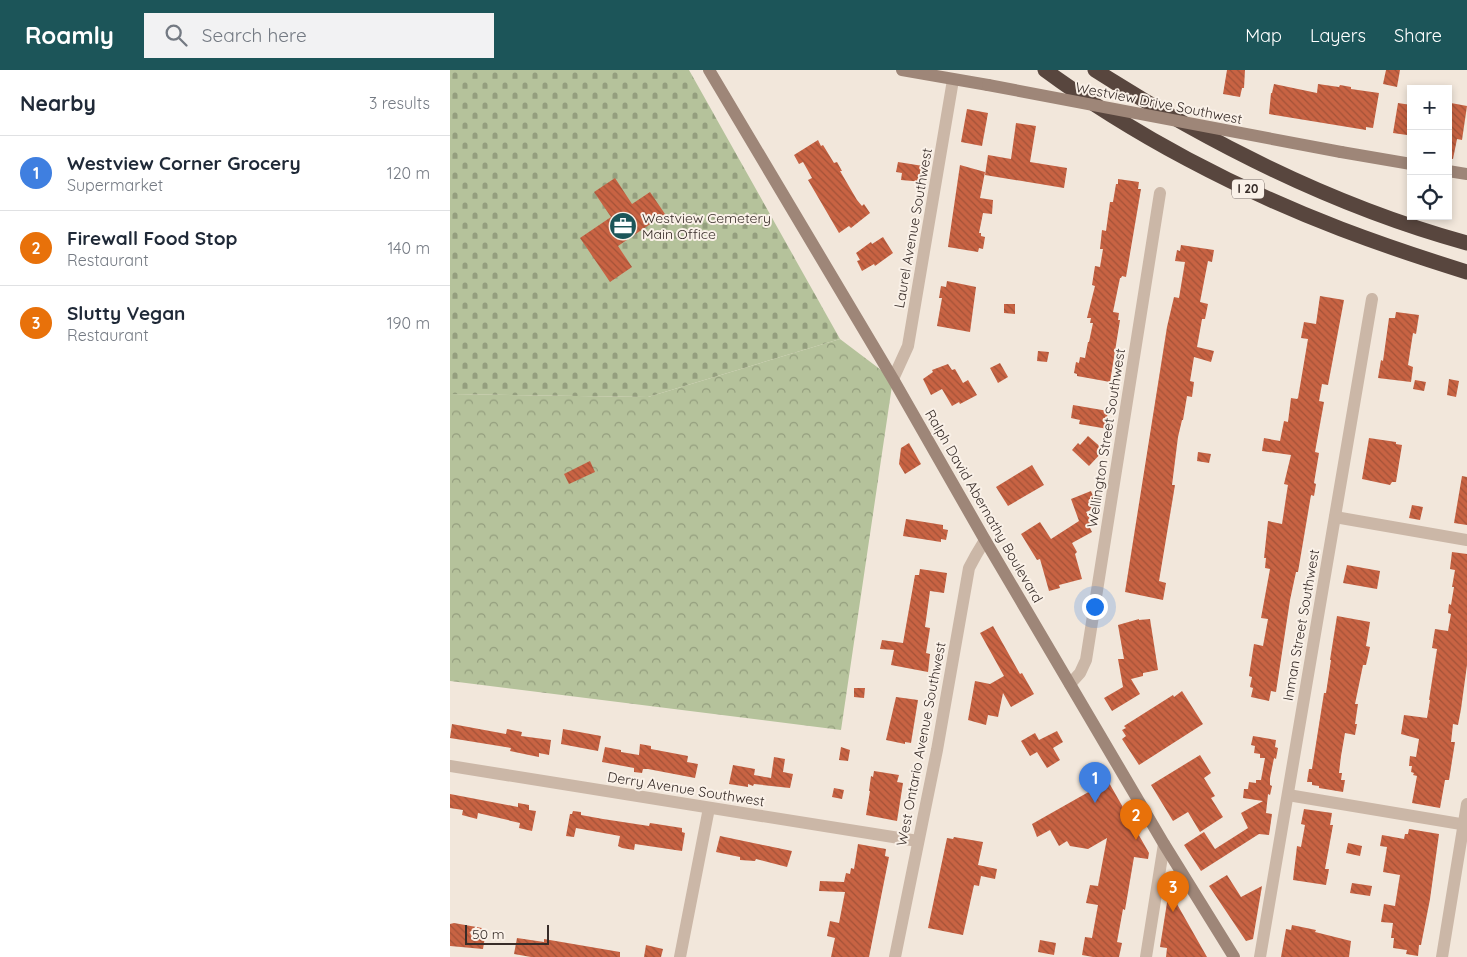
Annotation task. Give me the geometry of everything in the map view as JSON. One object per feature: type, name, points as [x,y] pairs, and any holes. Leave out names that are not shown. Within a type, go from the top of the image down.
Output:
[{"type":"highway","name":"I 20","points":[[1045,70],[1110,115],[1238,184],[1340,229],[1385,246],[1467,272]]},
{"type":"highway","name":"I 20","points":[[1095,70],[1185,125],[1271,168],[1384,216],[1467,243]]},
{"type":"main road","name":"Ralph David Abernathy Boulevard","points":[[709,70],[893,379],[1164,844],[1234,957]]},
{"type":"main road","name":"Westview Drive Southwest","points":[[902,70],[1407,163]]},
{"type":"main road","points":[[1452,172],[1467,174]]},
{"type":"street","name":"Laurel Avenue Southwest","points":[[893,379],[908,346],[954,80]]},
{"type":"street","name":"Wellington Street Southwest","points":[[1070,684],[1080,673],[1086,660],[1160,193]]},
{"type":"street","name":"Inman Street Southwest","points":[[1260,957],[1372,299]]},
{"type":"street","points":[[1335,517],[1467,540]]},
{"type":"street","name":"West Ontario Avenue Southwest","points":[[895,957],[970,568],[986,540]]},
{"type":"street","name":"Derry Avenue Southwest","points":[[450,766],[918,841]]},
{"type":"street","points":[[1288,795],[1465,825]]},
{"type":"street","points":[[1442,957],[1467,804]]},
{"type":"street","points":[[680,957],[709,808]]},
{"type":"street","points":[[1146,957],[1164,844]]},
{"type":"green space","points":[[450,70],[689,70],[840,339],[648,397],[450,394]]},
{"type":"green space","points":[[840,339],[893,379],[841,730],[450,681],[450,394],[648,397]]},
{"type":"building","points":[[1227,70],[1245,70],[1244,88],[1242,88],[1240,97],[1223,94]]},
{"type":"building","points":[[1386,70],[1400,70],[1397,87],[1383,84]]},
{"type":"building","points":[[1274,84],[1317,93],[1318,84],[1339,87],[1340,85],[1351,87],[1351,89],[1379,93],[1373,128],[1366,127],[1366,130],[1269,114]]},
{"type":"building","points":[[1398,103],[1407,104],[1407,135],[1393,133]]},
{"type":"building","points":[[1452,103],[1467,106],[1462,140],[1457,139],[1453,159]]},
{"type":"building","points":[[967,109],[988,113],[982,146],[961,142]]},
{"type":"building","points":[[1016,123],[1036,126],[1030,162],[1067,168],[1064,188],[985,175],[988,155],[1011,159]]},
{"type":"building","points":[[818,140],[834,163],[837,162],[842,171],[840,171],[857,200],[862,206],[864,204],[870,213],[851,228],[849,226],[839,233],[808,180],[812,178],[803,162],[799,164],[794,155]]},
{"type":"building","points":[[898,162],[923,166],[922,169],[926,169],[924,182],[901,180],[902,173],[896,172]]},
{"type":"building","points":[[960,165],[985,172],[980,198],[993,200],[992,214],[983,213],[979,233],[985,237],[983,249],[979,248],[978,252],[948,247]]},
{"type":"building","name":"Westview Cemetery Main Office","points":[[615,178],[632,204],[650,192],[665,214],[618,246],[632,267],[610,282],[580,238],[611,217],[594,192]]},
{"type":"building","points":[[1118,179],[1139,182],[1138,189],[1141,189],[1126,277],[1122,276],[1120,278],[1113,312],[1119,313],[1118,320],[1120,320],[1110,382],[1077,376],[1074,373],[1076,362],[1079,363],[1080,357],[1085,358],[1089,342],[1093,323],[1090,323],[1091,318],[1087,318],[1095,286],[1092,285],[1095,266],[1100,267],[1103,249],[1100,249],[1102,230],[1106,231],[1110,202],[1113,202]]},
{"type":"building","points":[[883,237],[893,253],[875,266],[874,264],[862,271],[857,261],[860,260],[856,253],[871,242],[872,244]]},
{"type":"building","points":[[1181,245],[1214,250],[1212,262],[1208,261],[1200,302],[1208,304],[1205,319],[1202,319],[1197,347],[1214,351],[1211,362],[1194,357],[1190,381],[1194,382],[1192,397],[1187,396],[1178,437],[1172,485],[1175,485],[1159,581],[1166,583],[1163,600],[1125,592],[1167,327],[1174,297],[1179,298],[1185,262],[1175,261],[1177,250],[1180,251]]},
{"type":"building","points":[[947,281],[976,287],[970,332],[937,326],[942,298],[939,298],[941,286],[946,287]]},
{"type":"building","points":[[1320,296],[1344,300],[1328,385],[1322,384],[1319,401],[1324,402],[1315,452],[1319,453],[1314,483],[1316,484],[1314,496],[1311,495],[1298,572],[1296,572],[1290,600],[1276,692],[1271,691],[1269,701],[1251,697],[1253,688],[1250,687],[1252,677],[1249,676],[1254,644],[1263,646],[1268,619],[1261,618],[1270,569],[1265,568],[1266,558],[1264,558],[1268,521],[1282,524],[1288,485],[1284,484],[1291,455],[1262,451],[1264,438],[1280,441],[1284,421],[1288,422],[1291,398],[1298,398],[1308,339],[1301,338],[1304,322],[1316,324]]},
{"type":"building","points":[[1004,304],[1015,304],[1015,314],[1004,313]]},
{"type":"building","points":[[1396,312],[1419,315],[1416,334],[1413,333],[1408,365],[1413,367],[1411,382],[1378,378],[1381,360],[1383,361],[1389,318],[1395,318]]},
{"type":"building","points":[[1038,351],[1049,352],[1047,362],[1037,361]]},
{"type":"building","points":[[1000,363],[1008,377],[998,383],[990,368]]},
{"type":"building","points":[[948,364],[952,370],[955,369],[963,383],[968,380],[977,395],[952,406],[942,389],[931,395],[923,379],[933,372],[932,370]]},
{"type":"building","points":[[1449,379],[1459,381],[1456,397],[1447,395]]},
{"type":"building","points":[[1415,380],[1426,382],[1424,391],[1413,389]]},
{"type":"building","points":[[1073,405],[1108,411],[1107,418],[1110,419],[1108,429],[1079,424],[1080,420],[1071,418]]},
{"type":"building","points":[[1088,436],[1104,450],[1089,466],[1072,450],[1078,443],[1080,445]]},
{"type":"building","points":[[1369,438],[1396,442],[1396,444],[1402,445],[1396,482],[1392,482],[1390,485],[1362,479]]},
{"type":"building","points":[[909,443],[921,464],[905,474],[899,464],[901,448]]},
{"type":"building","points":[[1198,452],[1211,454],[1209,463],[1197,461]]},
{"type":"building","points":[[590,461],[595,472],[569,484],[564,474]]},
{"type":"building","points":[[1032,465],[1044,485],[1008,506],[996,487]]},
{"type":"building","points":[[1462,476],[1467,477],[1467,525],[1454,523]]},
{"type":"building","points":[[1091,491],[1095,501],[1093,502],[1095,508],[1086,512],[1093,524],[1089,526],[1092,532],[1072,543],[1077,552],[1075,554],[1082,579],[1059,585],[1060,588],[1049,591],[1040,559],[1037,560],[1021,534],[1040,522],[1051,539],[1079,521],[1071,499]]},
{"type":"building","points":[[1412,505],[1423,507],[1420,520],[1409,518]]},
{"type":"building","points":[[906,519],[943,525],[943,529],[948,530],[946,540],[941,539],[941,542],[903,536]]},
{"type":"building","points":[[1452,552],[1467,554],[1467,665],[1458,725],[1453,724],[1451,742],[1455,742],[1449,780],[1445,780],[1440,808],[1412,803],[1417,776],[1411,772],[1412,766],[1409,766],[1410,756],[1416,757],[1419,739],[1401,734],[1404,715],[1427,718],[1437,649],[1432,648],[1435,629],[1448,631],[1451,614],[1448,613],[1454,587],[1452,587],[1455,570],[1450,569]]},
{"type":"building","points":[[1347,565],[1380,571],[1377,589],[1343,583]]},
{"type":"building","points":[[920,569],[947,573],[944,593],[930,591],[925,627],[930,628],[926,653],[930,654],[928,672],[891,665],[894,650],[880,649],[882,640],[903,643],[915,575],[919,575]]},
{"type":"building","points":[[1337,616],[1370,622],[1366,646],[1370,647],[1366,665],[1363,665],[1355,704],[1358,704],[1355,735],[1345,733],[1341,756],[1339,773],[1342,773],[1341,780],[1345,780],[1343,792],[1319,788],[1319,786],[1312,785],[1312,782],[1307,782],[1309,769],[1312,769],[1324,693],[1326,693]]},
{"type":"building","points":[[1139,619],[1150,619],[1158,670],[1143,673],[1143,676],[1131,679],[1140,694],[1112,711],[1104,698],[1123,687],[1118,659],[1124,659],[1118,625]]},
{"type":"building","points":[[993,626],[1020,674],[1022,673],[1034,694],[1011,707],[1003,693],[998,717],[988,715],[986,725],[968,720],[975,681],[990,684],[1004,676],[980,633]]},
{"type":"building","points":[[854,688],[865,688],[864,698],[854,697]]},
{"type":"building","points":[[1182,691],[1203,724],[1139,765],[1122,739],[1126,736],[1122,730],[1126,728],[1124,726]]},
{"type":"building","points":[[896,697],[918,700],[911,743],[905,742],[905,744],[886,740]]},
{"type":"building","points":[[452,724],[506,734],[507,729],[522,732],[521,736],[551,740],[549,755],[539,753],[539,757],[510,751],[511,748],[450,738]]},
{"type":"building","points":[[563,729],[601,736],[598,751],[561,744]]},
{"type":"building","points":[[1057,731],[1063,742],[1053,748],[1060,760],[1047,768],[1037,752],[1030,756],[1021,741],[1035,733],[1039,740]]},
{"type":"building","points":[[1253,736],[1276,740],[1275,747],[1278,748],[1270,778],[1270,785],[1272,786],[1270,795],[1268,794],[1266,813],[1272,814],[1269,835],[1259,834],[1201,871],[1184,845],[1204,832],[1215,849],[1248,828],[1241,813],[1263,801],[1243,798],[1244,789],[1248,789],[1249,782],[1256,783],[1256,780],[1261,780],[1265,758],[1260,758],[1260,754],[1254,753],[1255,746],[1251,745]]},
{"type":"building","points":[[640,744],[651,746],[651,749],[688,756],[687,762],[698,764],[695,778],[648,769],[643,769],[642,773],[634,772],[634,768],[602,762],[605,747],[639,755]]},
{"type":"building","points":[[841,747],[850,750],[848,761],[839,760]]},
{"type":"building","points":[[1200,755],[1211,773],[1204,778],[1215,796],[1211,798],[1223,817],[1200,832],[1188,812],[1173,821],[1151,785]]},
{"type":"building","points":[[774,757],[785,759],[783,772],[793,774],[790,788],[754,784],[753,786],[748,784],[748,787],[729,784],[733,765],[755,769],[754,775],[771,778]]},
{"type":"building","points":[[874,771],[899,775],[897,782],[903,783],[897,821],[866,815],[871,776],[873,777]]},
{"type":"building","points":[[1108,781],[1149,853],[1148,859],[1134,857],[1125,910],[1123,909],[1117,942],[1122,943],[1119,957],[1093,957],[1082,955],[1085,937],[1092,938],[1098,905],[1086,903],[1090,885],[1098,886],[1107,838],[1088,849],[1070,846],[1067,841],[1059,846],[1050,830],[1037,837],[1032,824]]},
{"type":"building","points":[[834,788],[844,790],[842,799],[832,797]]},
{"type":"building","points":[[450,794],[518,807],[518,803],[529,805],[529,810],[536,811],[532,831],[519,828],[520,823],[478,813],[477,819],[462,815],[463,810],[450,808]]},
{"type":"building","points":[[1304,809],[1332,813],[1330,825],[1333,825],[1325,869],[1329,869],[1326,885],[1293,880],[1297,846],[1301,847],[1305,825],[1301,824]]},
{"type":"building","points":[[573,811],[581,812],[581,815],[603,819],[649,826],[650,823],[682,828],[682,832],[685,833],[682,851],[635,844],[634,850],[622,848],[618,846],[620,836],[576,828],[574,837],[566,836],[570,814]]},
{"type":"building","points":[[1409,829],[1439,834],[1430,899],[1418,956],[1406,954],[1407,950],[1393,948],[1394,938],[1391,938],[1393,923],[1381,922],[1384,904],[1395,906],[1400,875],[1383,872],[1387,847],[1380,846],[1382,835],[1404,839]]},
{"type":"building","points":[[720,836],[792,851],[787,867],[756,859],[755,861],[740,860],[740,857],[716,852]]},
{"type":"building","points":[[954,837],[983,842],[978,865],[997,869],[995,879],[981,876],[979,886],[974,885],[963,935],[928,928],[947,838],[953,839]]},
{"type":"building","points":[[1348,843],[1362,846],[1360,856],[1346,853]]},
{"type":"building","points":[[858,844],[886,849],[885,856],[889,857],[869,957],[831,957],[835,938],[827,936],[830,921],[839,923],[845,892],[819,891],[820,881],[844,882],[846,873],[850,874],[851,868],[854,869]]},
{"type":"building","points":[[1227,875],[1241,897],[1262,886],[1253,939],[1246,941],[1209,886]]},
{"type":"building","points":[[1352,883],[1372,886],[1370,896],[1350,893]]},
{"type":"building","points":[[1169,890],[1207,957],[1166,957],[1167,948],[1160,947]]},
{"type":"building","points":[[450,924],[482,928],[481,937],[485,937],[483,949],[450,946]]},
{"type":"building","points":[[1292,925],[1351,941],[1349,957],[1281,957],[1286,929],[1291,930]]},
{"type":"building","points":[[517,938],[544,942],[544,939],[620,952],[620,957],[531,957],[514,954]]},
{"type":"building","points":[[1040,940],[1056,943],[1054,955],[1038,952]]},
{"type":"building","points":[[646,945],[663,949],[661,957],[644,957]]},
{"type":"place","name":"Westview Cemetery Main Office","points":[[623,226]]},
{"type":"place","name":"Westview Corner Grocery","points":[[1095,803]]},
{"type":"place","name":"Firewall Food Stop","points":[[1136,840]]},
{"type":"place","name":"Slutty Vegan","points":[[1173,912]]}]
